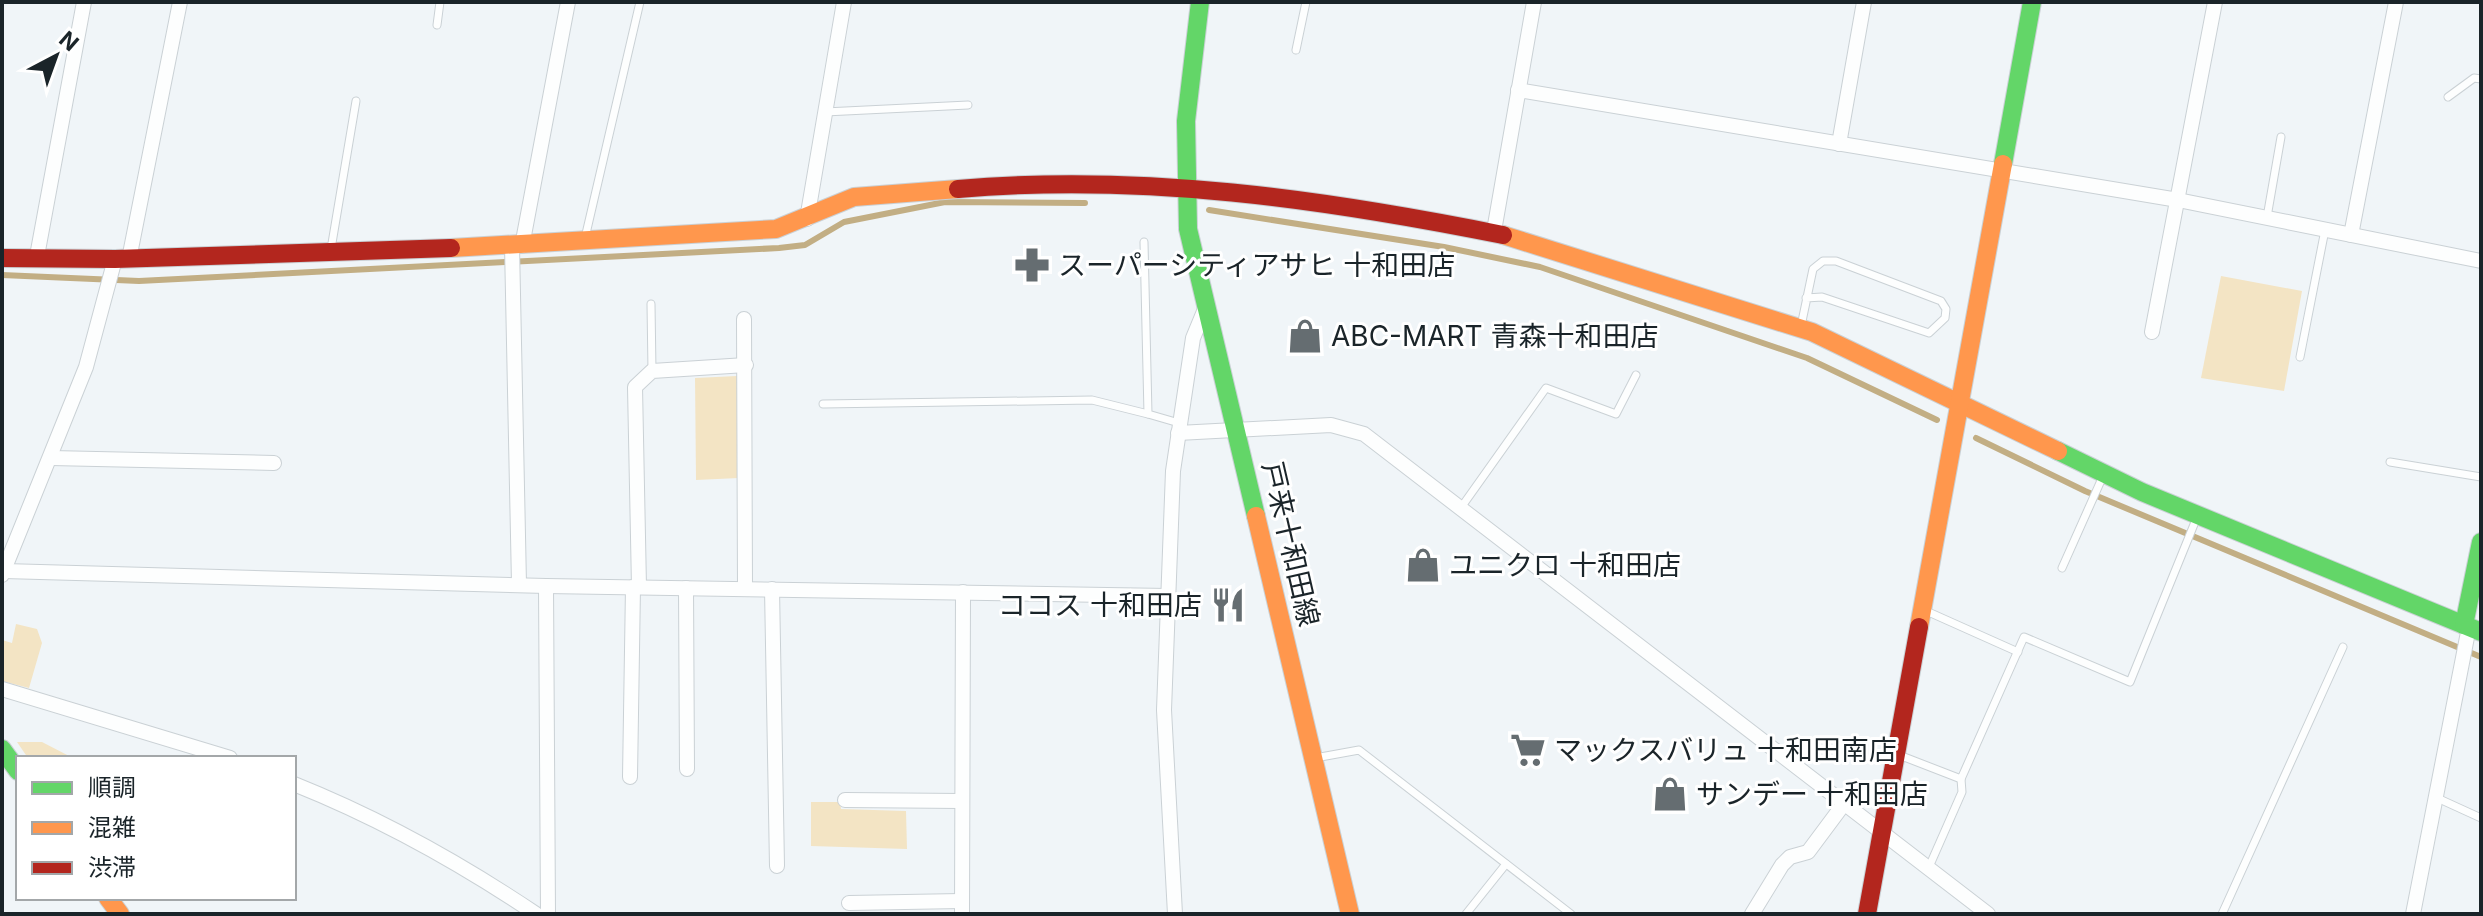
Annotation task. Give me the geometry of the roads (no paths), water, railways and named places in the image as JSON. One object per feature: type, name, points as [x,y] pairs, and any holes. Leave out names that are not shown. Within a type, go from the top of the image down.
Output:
[{"type":"street","points":[[37,256],[84,2]]},
{"type":"street","points":[[180,2],[117,269],[86,367],[3,573],[1168,596]]},
{"type":"street","points":[[519,584],[515,254],[568,2]]},
{"type":"street","points":[[807,219],[844,2]]},
{"type":"street","name":"戸来十和田線","points":[[1200,2],[1186,121],[1188,229],[1350,914]]},
{"type":"street","points":[[1494,231],[1534,2]]},
{"type":"street","points":[[1839,144],[1864,2]]},
{"type":"street","points":[[1867,914],[2032,2]]},
{"type":"street","points":[[2152,332],[2215,2]]},
{"type":"street","points":[[2351,235],[2396,2]]},
{"type":"street","points":[[1518,90],[2178,200],[2481,261]]},
{"type":"street","points":[[2,258],[37,256],[117,269],[331,252],[515,254],[584,242],[776,229],[807,219],[854,197],[932,189],[1068,182],[1185,186],[1373,209],[1494,231],[1801,328],[1960,403],[2101,481],[2469,637]]},
{"type":"street","points":[[1175,914],[1164,710],[1173,471],[1193,338],[1205,309]]},
{"type":"street","points":[[744,319],[745,588]]},
{"type":"street","points":[[630,777],[636,587],[635,387],[652,371],[746,365]]},
{"type":"street","points":[[1179,428],[1331,425],[1364,434],[1843,805],[1882,829],[1988,914]]},
{"type":"street","points":[[51,458],[274,463]]},
{"type":"street","points":[[2413,914],[2469,637],[2481,542]]},
{"type":"street","points":[[546,586],[548,914]]},
{"type":"street","points":[[686,588],[687,769]]},
{"type":"street","points":[[772,589],[777,866]]},
{"type":"street","points":[[849,903],[962,908],[963,592]]},
{"type":"street","points":[[2,689],[223,756]]},
{"type":"street","points":[[2,749],[16,768]]},
{"type":"street","points":[[296,785],[373,820],[485,880],[536,914]]},
{"type":"street","points":[[845,800],[961,801]]},
{"type":"street","points":[[1752,914],[1782,865],[1790,857],[1808,852],[1843,805]]},
{"type":"lane","points":[[437,25],[440,2]]},
{"type":"lane","points":[[584,242],[640,2]]},
{"type":"lane","points":[[1296,50],[1306,2]]},
{"type":"lane","points":[[2448,97],[2474,78],[2481,79]]},
{"type":"lane","points":[[331,252],[356,101]]},
{"type":"lane","points":[[825,112],[968,105]]},
{"type":"lane","points":[[2267,218],[2281,137]]},
{"type":"lane","points":[[2300,357],[2325,230]]},
{"type":"lane","points":[[1144,242],[1148,414]]},
{"type":"lane","points":[[1801,328],[1806,298],[1813,269],[1823,261],[1836,261],[1941,301],[1946,309],[1945,318],[1929,333],[1822,297],[1806,298]]},
{"type":"lane","points":[[651,304],[652,371]]},
{"type":"lane","points":[[1460,509],[1546,388],[1616,414],[1636,375]]},
{"type":"lane","points":[[823,404],[1092,400],[1148,414],[1179,428]]},
{"type":"lane","points":[[2390,462],[2481,477]]},
{"type":"lane","points":[[2062,568],[2101,481]]},
{"type":"lane","points":[[1929,867],[1962,792],[1961,779],[2024,637],[2130,682],[2195,522]]},
{"type":"lane","points":[[1922,609],[2018,652]]},
{"type":"lane","points":[[2222,914],[2343,647]]},
{"type":"lane","points":[[1313,758],[1359,750],[1571,914]]},
{"type":"lane","points":[[1896,753],[1961,779]]},
{"type":"lane","points":[[2435,797],[2481,818]]},
{"type":"lane","points":[[1466,914],[1506,864]]},
{"type":"waterway","points":[[2,275],[139,281],[779,248],[805,245],[844,222],[945,202],[1085,203]]},
{"type":"waterway","points":[[1209,210],[1444,247],[1540,267],[1807,358],[1937,420]]},
{"type":"waterway","points":[[1976,438],[2085,491],[2481,657]]},
{"type":"place","name":"スーパーシティアサヒ 十和田店","points":[[1032,265]]},
{"type":"place","name":"ABC-MART 青森十和田店","points":[[1305,336]]},
{"type":"place","name":"ユニクロ 十和田店","points":[[1423,565]]},
{"type":"place","name":"ココス 十和田店","points":[[1228,605]]},
{"type":"place","name":"マックスバリュ 十和田南店","points":[[1528,750]]},
{"type":"place","name":"サンデー 十和田店","points":[[1670,794]]}]
